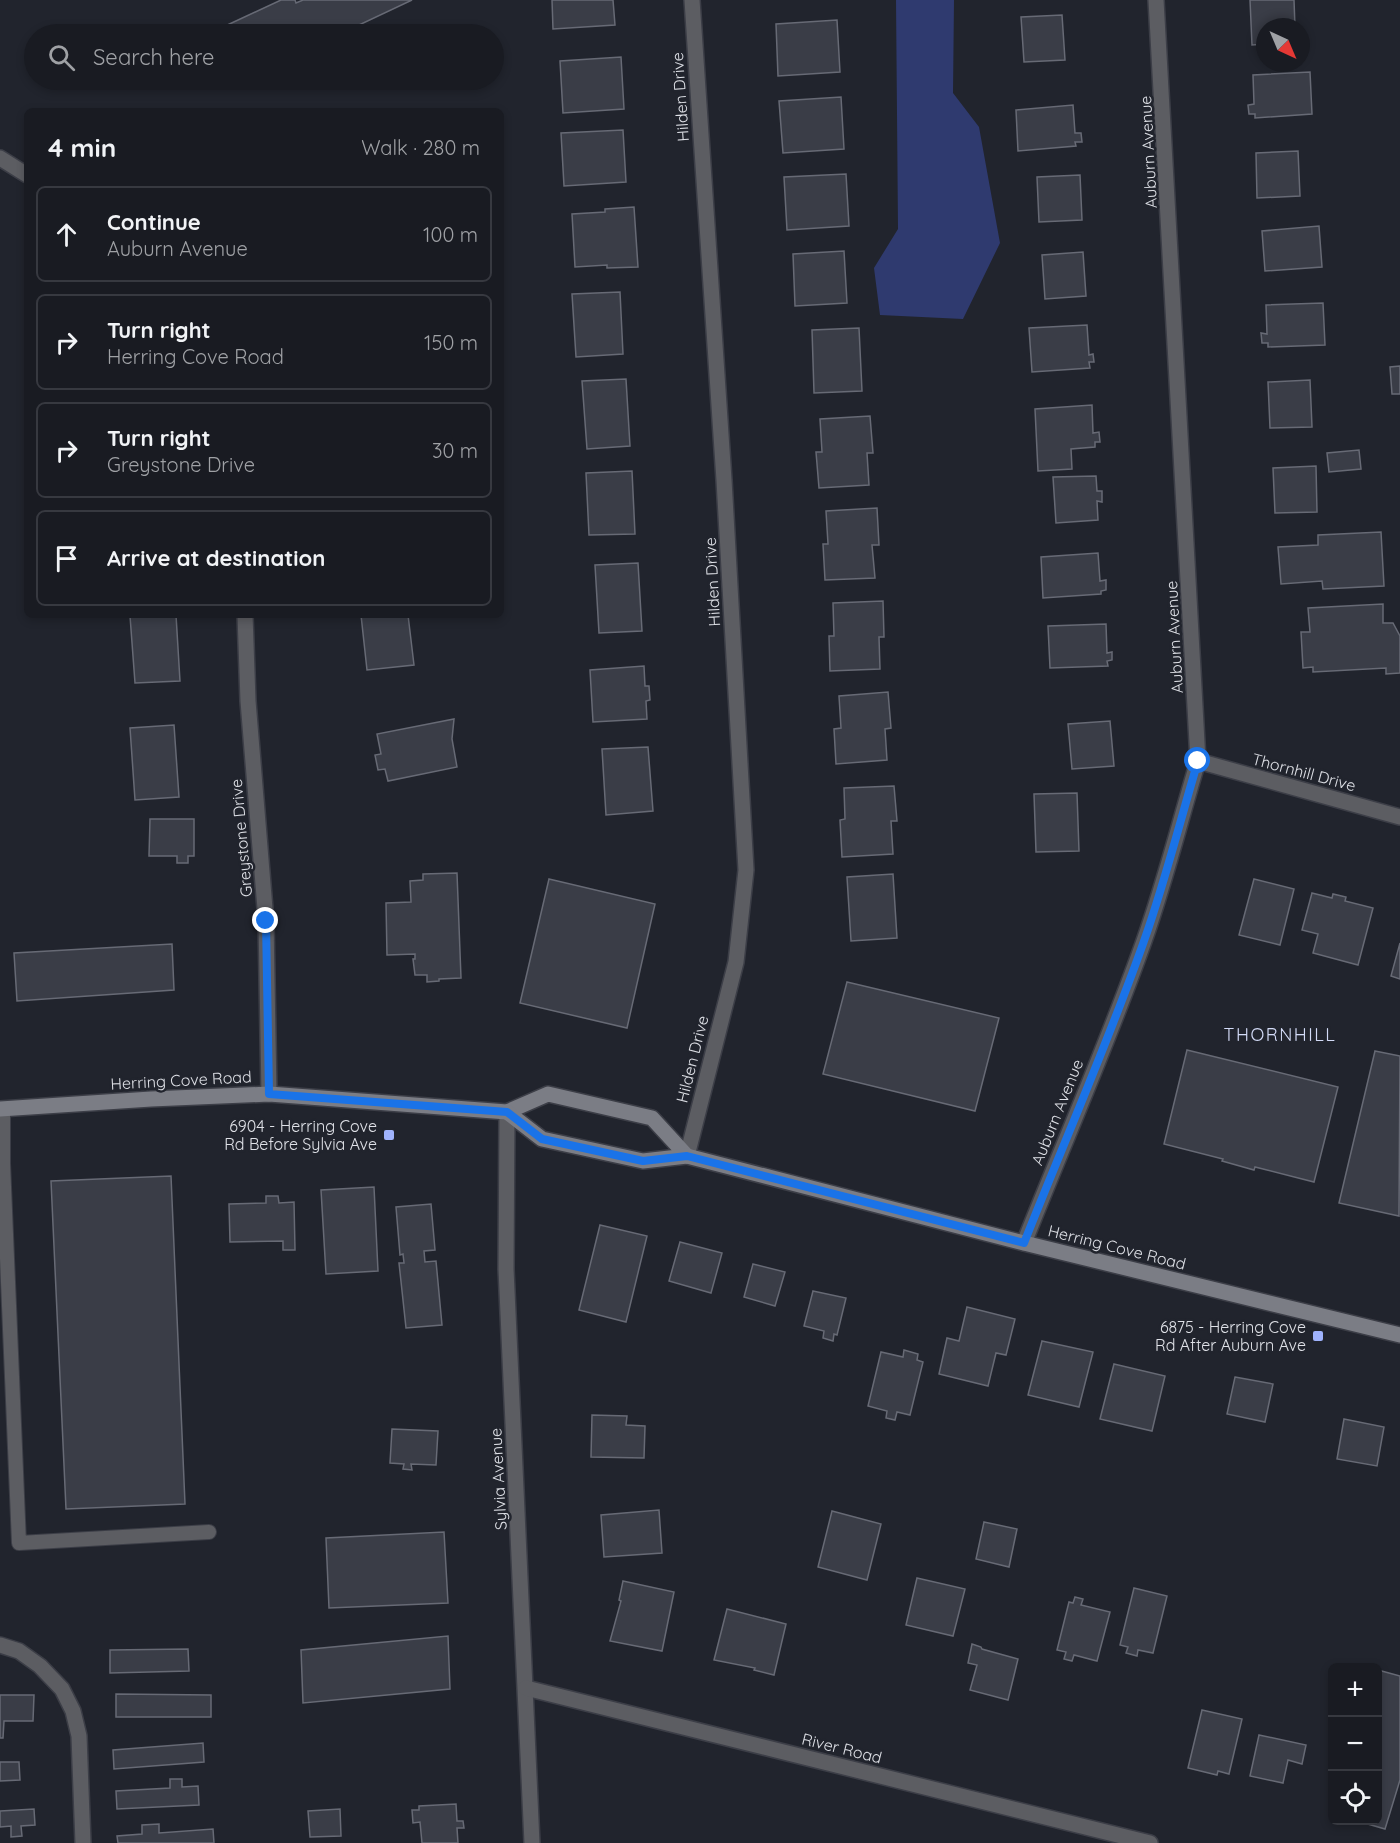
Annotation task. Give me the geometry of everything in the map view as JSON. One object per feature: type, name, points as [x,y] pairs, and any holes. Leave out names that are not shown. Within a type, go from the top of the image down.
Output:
[{"type":"main road","name":"Herring Cove Road","points":[[2,1109],[269,1094],[507,1112],[548,1094],[652,1118],[687,1156]]},
{"type":"main road","name":"Herring Cove Road","points":[[507,1112],[542,1139],[643,1161],[687,1156],[1024,1243],[1400,1335]]},
{"type":"street","name":"Hilden Drive","points":[[687,1156],[736,962],[746,870],[724,480],[692,0]]},
{"type":"street","name":"Auburn Avenue","points":[[1024,1243],[1144,940],[1198,761],[1156,0]]},
{"type":"street","points":[[0,158],[24,173]]},
{"type":"street","name":"Greystone Drive","points":[[244,618],[248,701],[266,921],[269,1094]]},
{"type":"street","name":"Thornhill Drive","points":[[1198,761],[1400,817]]},
{"type":"street","name":"Sylvia Avenue","points":[[507,1112],[506,1269],[532,1843]]},
{"type":"street","points":[[0,1645],[30,1658],[62,1689],[74,1711],[78,1726],[83,1843]]},
{"type":"street","name":"River Road","points":[[526,1688],[1120,1840],[1150,1843]]},
{"type":"lane","points":[[2,1109],[19,1543],[209,1532]]},
{"type":"shaded area","points":[[896,0],[954,0],[953,93],[979,127],[1000,243],[963,319],[880,315],[874,268],[898,229]]},
{"type":"building","points":[[281,0],[295,0],[296,3],[303,0],[412,0],[361,24],[229,24]]},
{"type":"building","points":[[552,0],[613,0],[615,25],[553,29]]},
{"type":"building","points":[[1250,0],[1294,0],[1295,18],[1256,18],[1256,45],[1252,45]]},
{"type":"building","points":[[1062,15],[1065,60],[1024,62],[1021,17]]},
{"type":"building","points":[[837,20],[840,72],[778,76],[776,24]]},
{"type":"building","points":[[621,57],[624,109],[563,113],[560,61]]},
{"type":"building","points":[[1310,72],[1312,114],[1255,118],[1255,114],[1249,114],[1248,105],[1254,104],[1253,75]]},
{"type":"building","points":[[841,97],[844,149],[783,153],[779,101]]},
{"type":"building","points":[[1073,105],[1075,133],[1081,133],[1082,142],[1075,142],[1076,146],[1018,151],[1016,110]]},
{"type":"building","points":[[623,130],[626,182],[564,186],[561,133]]},
{"type":"building","points":[[1298,151],[1300,196],[1257,198],[1256,153]]},
{"type":"building","points":[[846,174],[849,226],[787,230],[784,177]]},
{"type":"building","points":[[1080,175],[1082,220],[1039,222],[1037,177]]},
{"type":"building","points":[[634,207],[638,267],[607,268],[607,265],[575,267],[572,214]]},
{"type":"building","points":[[1319,226],[1322,267],[1265,271],[1262,231]]},
{"type":"building","points":[[844,251],[847,303],[795,306],[793,254]]},
{"type":"building","points":[[1083,252],[1086,296],[1045,299],[1042,255]]},
{"type":"building","points":[[620,292],[623,354],[576,357],[572,294]]},
{"type":"building","points":[[1323,303],[1325,345],[1268,347],[1268,343],[1262,343],[1261,333],[1267,334],[1266,305]]},
{"type":"building","points":[[1087,325],[1089,355],[1093,354],[1094,362],[1089,362],[1090,368],[1032,372],[1029,328]]},
{"type":"building","points":[[859,328],[862,391],[814,393],[812,330]]},
{"type":"building","points":[[1400,366],[1400,394],[1392,394],[1390,367]]},
{"type":"building","points":[[626,379],[630,446],[587,449],[582,381]]},
{"type":"building","points":[[1310,380],[1312,427],[1270,428],[1268,382]]},
{"type":"building","points":[[1092,405],[1093,433],[1099,432],[1100,442],[1095,442],[1095,447],[1071,449],[1072,469],[1038,471],[1035,409]]},
{"type":"building","points":[[870,416],[873,453],[867,453],[869,485],[819,488],[816,452],[822,452],[820,419]]},
{"type":"building","points":[[1359,450],[1361,469],[1329,472],[1327,453]]},
{"type":"building","points":[[1316,466],[1317,512],[1275,513],[1273,468]]},
{"type":"building","points":[[632,471],[635,534],[589,535],[586,473]]},
{"type":"building","points":[[1096,476],[1097,491],[1102,491],[1102,502],[1097,501],[1098,520],[1056,523],[1053,477]]},
{"type":"building","points":[[877,508],[879,545],[872,545],[875,578],[825,580],[823,544],[828,544],[826,511]]},
{"type":"building","points":[[1381,532],[1384,586],[1323,589],[1322,581],[1281,584],[1278,547],[1318,545],[1318,535]]},
{"type":"building","points":[[1098,553],[1100,581],[1106,580],[1106,590],[1101,591],[1101,594],[1043,598],[1041,557]]},
{"type":"building","points":[[638,563],[642,631],[599,633],[595,565]]},
{"type":"building","points":[[883,601],[884,637],[879,637],[880,669],[830,671],[829,636],[834,636],[833,603]]},
{"type":"building","points":[[1383,604],[1383,623],[1393,623],[1400,636],[1400,673],[1386,674],[1386,668],[1313,672],[1313,667],[1303,668],[1301,632],[1310,632],[1308,608]]},
{"type":"building","points":[[130,618],[176,618],[180,681],[135,683]]},
{"type":"building","points":[[361,618],[408,618],[414,665],[367,670]]},
{"type":"building","points":[[1106,624],[1107,653],[1112,652],[1112,660],[1107,661],[1108,666],[1050,668],[1048,626]]},
{"type":"building","points":[[644,666],[645,686],[649,686],[650,700],[646,701],[647,719],[593,722],[590,670]]},
{"type":"building","points":[[888,692],[891,728],[885,729],[887,760],[836,764],[834,729],[841,728],[839,696]]},
{"type":"building","points":[[454,719],[452,739],[457,767],[388,781],[385,769],[378,770],[375,755],[381,754],[377,734]]},
{"type":"building","points":[[1110,721],[1114,766],[1072,769],[1068,724]]},
{"type":"building","points":[[174,725],[179,797],[135,800],[130,728]]},
{"type":"building","points":[[648,747],[653,811],[606,815],[602,749]]},
{"type":"building","points":[[894,786],[897,821],[891,821],[893,854],[842,857],[840,820],[845,819],[844,788]]},
{"type":"building","points":[[1077,793],[1079,851],[1036,852],[1034,794]]},
{"type":"building","points":[[150,819],[194,819],[194,856],[188,856],[188,863],[177,863],[177,856],[149,856]]},
{"type":"building","points":[[457,873],[461,978],[427,982],[427,975],[415,975],[413,959],[415,959],[415,954],[387,955],[386,903],[411,902],[410,881],[423,880],[423,874]]},
{"type":"building","points":[[893,874],[897,938],[851,941],[847,877]]},
{"type":"building","points":[[549,879],[655,904],[627,1028],[520,1003]]},
{"type":"building","points":[[1254,879],[1294,889],[1280,945],[1239,935]]},
{"type":"building","points":[[1312,893],[1332,898],[1333,894],[1346,897],[1345,901],[1373,908],[1358,965],[1313,953],[1318,934],[1302,930]]},
{"type":"building","points":[[1400,943],[1400,979],[1391,976]]},
{"type":"building","points":[[172,944],[174,990],[17,1001],[14,953]]},
{"type":"building","points":[[847,982],[999,1018],[975,1111],[823,1074]]},
{"type":"building","points":[[1187,1050],[1338,1087],[1314,1182],[1255,1167],[1254,1170],[1222,1161],[1223,1159],[1164,1144]]},
{"type":"building","points":[[1375,1051],[1400,1056],[1399,1216],[1339,1203]]},
{"type":"building","points":[[171,1176],[185,1504],[66,1509],[51,1181]]},
{"type":"building","points":[[374,1187],[378,1271],[326,1274],[321,1190]]},
{"type":"building","points":[[266,1196],[278,1196],[279,1203],[294,1202],[295,1250],[283,1250],[283,1241],[230,1242],[229,1204],[266,1203]]},
{"type":"building","points":[[431,1204],[435,1250],[424,1251],[425,1262],[436,1261],[442,1325],[406,1328],[399,1263],[404,1263],[403,1254],[400,1255],[396,1207]]},
{"type":"building","points":[[600,1225],[647,1236],[626,1322],[579,1310]]},
{"type":"building","points":[[680,1242],[722,1253],[711,1293],[669,1281]]},
{"type":"building","points":[[753,1264],[785,1272],[775,1306],[744,1297]]},
{"type":"building","points":[[813,1291],[846,1298],[837,1335],[834,1334],[833,1341],[823,1338],[824,1331],[804,1326]]},
{"type":"building","points":[[967,1307],[1015,1319],[1006,1355],[996,1353],[988,1386],[939,1374],[947,1338],[959,1341]]},
{"type":"building","points":[[1042,1341],[1093,1352],[1079,1407],[1028,1395]]},
{"type":"building","points":[[904,1350],[918,1354],[917,1360],[923,1362],[910,1415],[897,1412],[895,1420],[886,1418],[887,1411],[868,1406],[881,1352],[903,1357]]},
{"type":"building","points":[[1114,1364],[1165,1376],[1152,1431],[1100,1419]]},
{"type":"building","points":[[1235,1377],[1273,1384],[1265,1422],[1227,1414]]},
{"type":"building","points":[[592,1415],[627,1416],[626,1425],[645,1426],[644,1458],[591,1457]]},
{"type":"building","points":[[1344,1419],[1384,1427],[1377,1466],[1337,1459]]},
{"type":"building","points":[[392,1429],[438,1431],[436,1465],[411,1464],[412,1470],[403,1469],[404,1464],[390,1463]]},
{"type":"building","points":[[659,1510],[662,1553],[604,1557],[601,1515]]},
{"type":"building","points":[[832,1511],[881,1524],[867,1580],[818,1567]]},
{"type":"building","points":[[984,1522],[1017,1529],[1009,1567],[976,1559]]},
{"type":"building","points":[[444,1532],[448,1603],[329,1608],[326,1538]]},
{"type":"building","points":[[917,1578],[965,1589],[953,1636],[906,1625]]},
{"type":"building","points":[[623,1581],[674,1592],[662,1651],[610,1641],[621,1601],[619,1600]]},
{"type":"building","points":[[1134,1588],[1167,1596],[1153,1653],[1138,1650],[1137,1656],[1126,1653],[1128,1647],[1120,1645]]},
{"type":"building","points":[[1075,1597],[1083,1599],[1081,1605],[1110,1612],[1097,1661],[1074,1655],[1072,1661],[1064,1659],[1066,1652],[1057,1650],[1069,1602],[1073,1603]]},
{"type":"building","points":[[727,1609],[786,1624],[774,1675],[754,1670],[755,1668],[714,1660]]},
{"type":"building","points":[[448,1636],[450,1689],[303,1703],[301,1650]]},
{"type":"building","points":[[972,1644],[1018,1659],[1008,1700],[970,1690],[977,1665],[968,1663]]},
{"type":"building","points":[[188,1649],[189,1671],[110,1673],[110,1650]]},
{"type":"building","points":[[1382,1671],[1400,1676],[1400,1780],[1385,1829],[1371,1825],[1382,1825]]},
{"type":"building","points":[[116,1694],[211,1695],[211,1717],[116,1717]]},
{"type":"building","points":[[0,1695],[34,1695],[33,1721],[4,1721],[3,1738],[0,1738]]},
{"type":"building","points":[[1202,1710],[1242,1719],[1229,1774],[1218,1771],[1217,1775],[1188,1768]]},
{"type":"building","points":[[1259,1735],[1306,1745],[1302,1764],[1288,1760],[1283,1783],[1250,1776]]},
{"type":"building","points":[[203,1743],[204,1762],[114,1769],[113,1750]]},
{"type":"building","points":[[0,1762],[19,1762],[20,1780],[0,1781]]},
{"type":"building","points":[[170,1779],[182,1779],[182,1787],[198,1786],[199,1805],[117,1809],[116,1791],[170,1788]]},
{"type":"building","points":[[456,1804],[457,1821],[463,1821],[464,1828],[457,1828],[458,1843],[422,1843],[420,1822],[413,1823],[412,1810],[419,1810],[419,1806]]},
{"type":"building","points":[[34,1809],[35,1825],[21,1826],[22,1836],[11,1837],[11,1826],[0,1827],[0,1811]]},
{"type":"building","points":[[340,1809],[341,1836],[310,1837],[308,1811]]},
{"type":"building","points":[[159,1824],[159,1833],[213,1829],[214,1843],[118,1843],[117,1836],[142,1834],[142,1825]]},
{"type":"place","name":"6904 - Herring Cove Rd Before Sylvia Ave","points":[[389,1135]]},
{"type":"place","name":"6875 - Herring Cove Rd After Auburn Ave","points":[[1318,1336]]},
{"type":"district","name":"THORNHILL","points":[[1280,1034]]},
{"type":"route","points":[[266,921],[269,1094],[507,1112],[542,1139],[643,1161],[687,1156],[1024,1243],[1144,940],[1198,761]]}]
